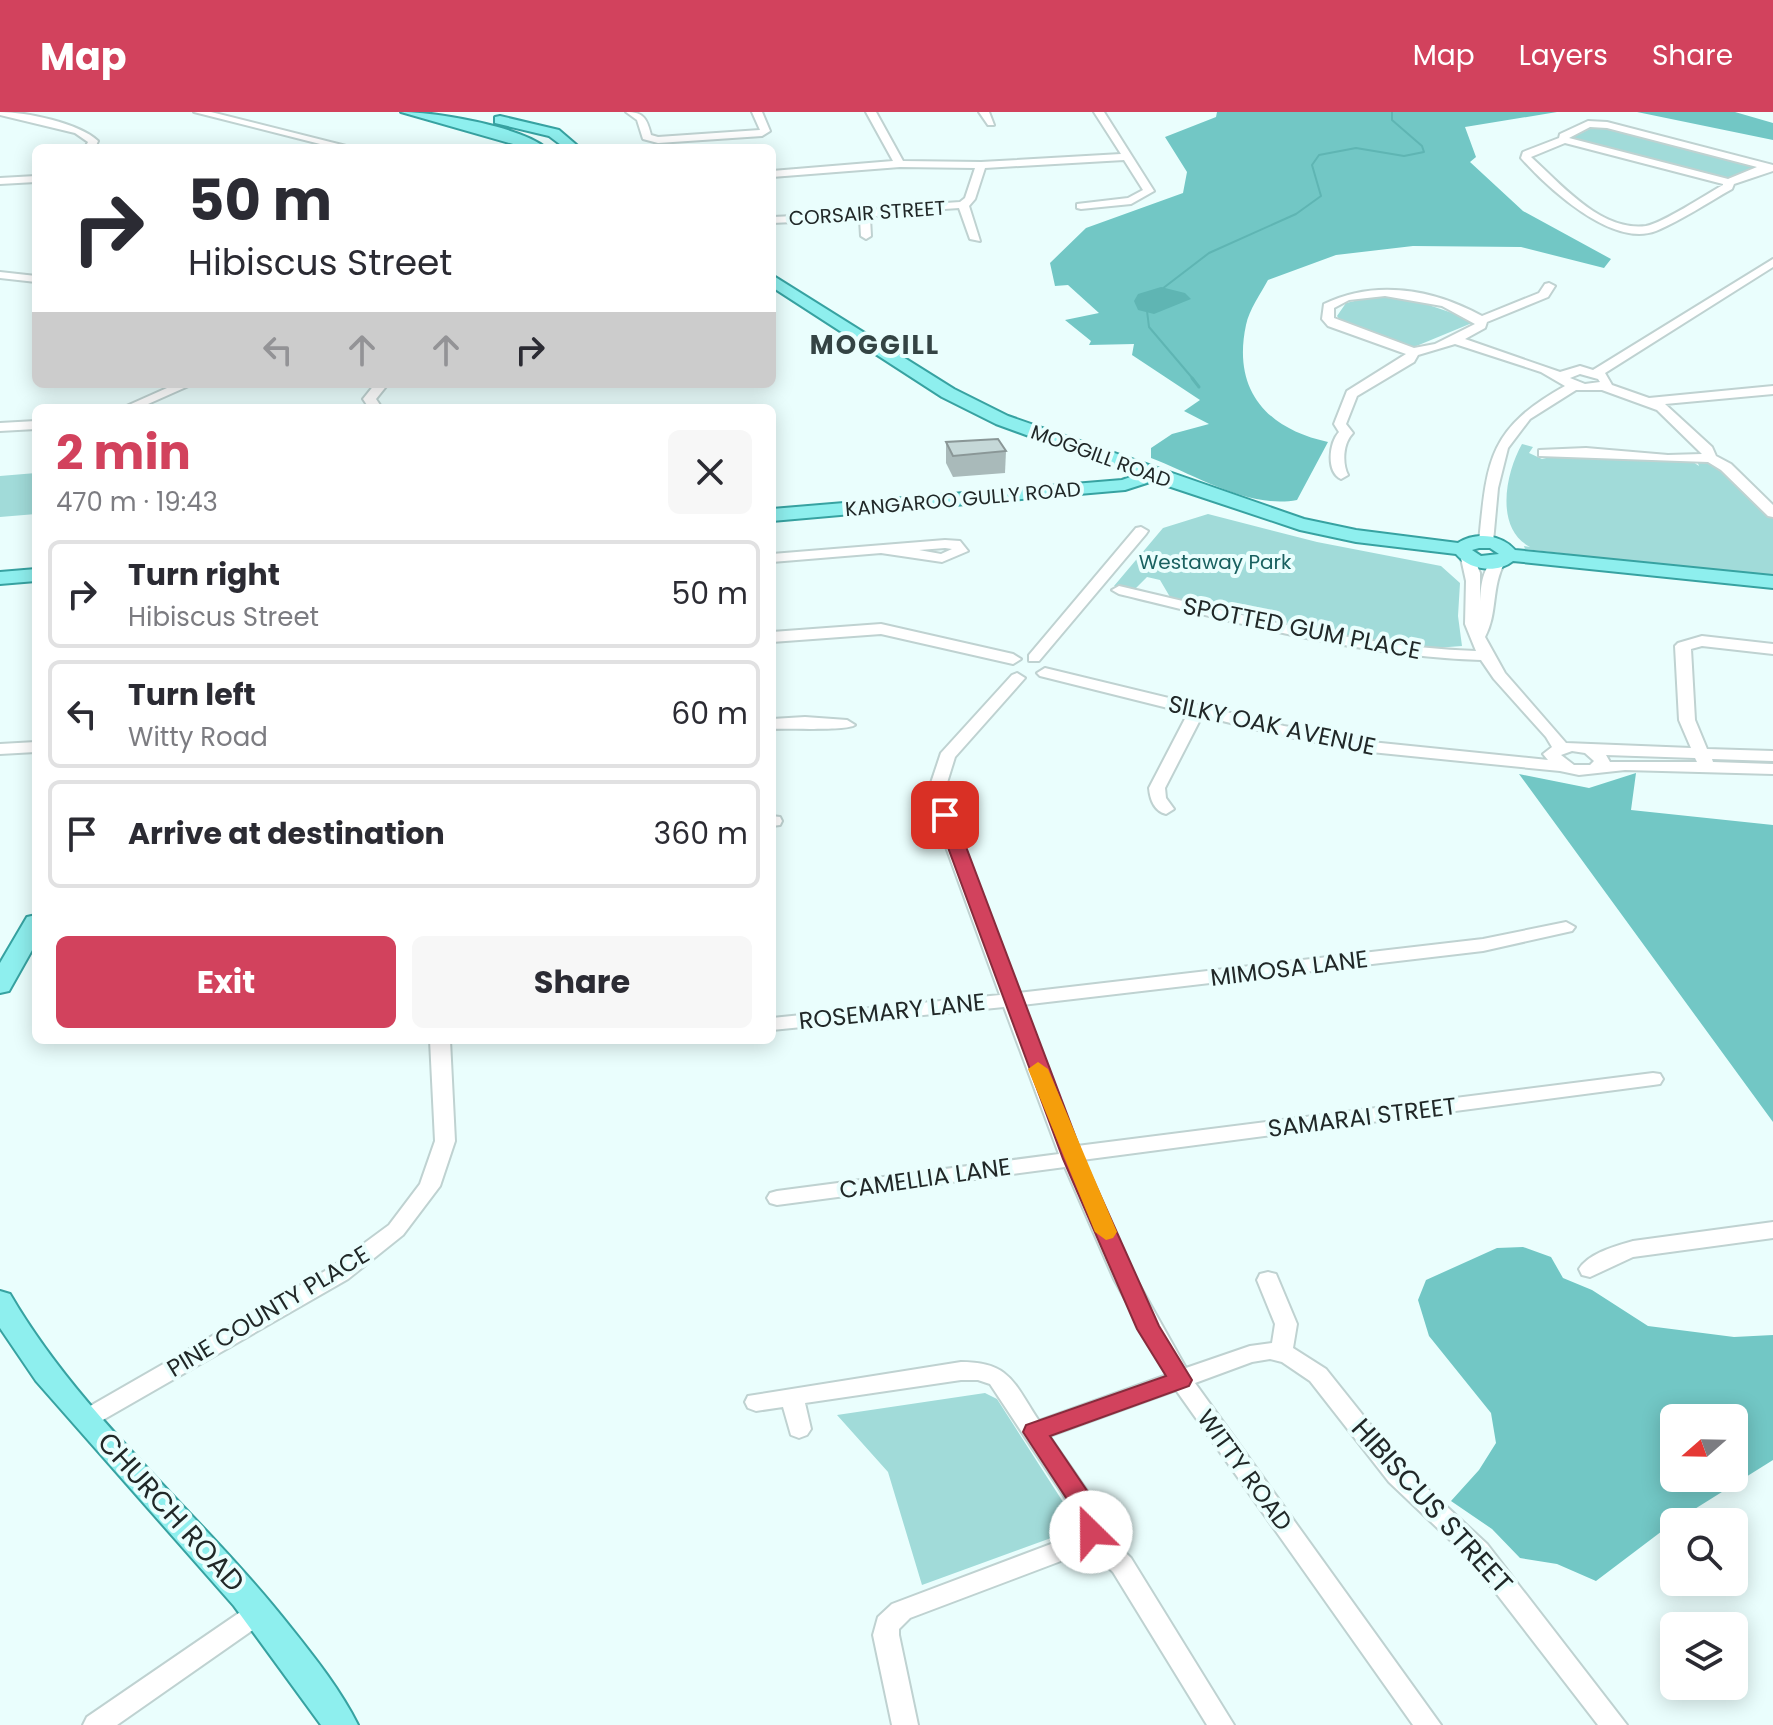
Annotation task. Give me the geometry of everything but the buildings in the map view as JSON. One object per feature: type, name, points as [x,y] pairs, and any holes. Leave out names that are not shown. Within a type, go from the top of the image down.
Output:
[{"type":"main road","points":[[407,112],[501,134],[528,144]]},
{"type":"main road","points":[[463,112],[554,133],[565,144]]},
{"type":"main road","name":"MOGGILL ROAD","points":[[776,283],[958,399],[1002,420],[1152,475],[1300,524],[1356,536],[1503,558]]},
{"type":"main road","name":"KANGAROO GULLY ROAD","points":[[776,515],[1125,485],[1152,475]]},
{"type":"main road","points":[[1465,554],[1467,544],[1486,542],[1500,545],[1503,558],[1773,582]]},
{"type":"main road","points":[[0,578],[32,575]]},
{"type":"main road","points":[[0,584],[32,581]]},
{"type":"main road","points":[[0,985],[32,929]]},
{"type":"main road","name":"CHURCH ROAD","points":[[0,1302],[14,1328],[47,1374],[261,1611],[340,1725]]},
{"type":"street","points":[[0,112],[78,131],[93,141],[92,144]]},
{"type":"street","points":[[199,112],[332,144]]},
{"type":"street","points":[[627,113],[642,119],[647,137],[658,140],[762,133],[765,131],[757,112]]},
{"type":"street","points":[[871,112],[900,164]]},
{"type":"street","points":[[984,112],[991,123]]},
{"type":"street","points":[[1081,206],[1131,201],[1149,191],[1124,157],[1115,134],[1099,112]]},
{"type":"street","points":[[1564,140],[1564,136],[1588,124],[1607,125],[1770,168]]},
{"type":"street","points":[[1729,182],[1728,187],[1636,234],[1595,217],[1526,158],[1527,154],[1550,143],[1564,140],[1729,182],[1770,168]]},
{"type":"street","points":[[776,174],[900,164],[981,165],[1124,157]]},
{"type":"street","points":[[976,239],[963,205],[970,199],[981,165]]},
{"type":"street","points":[[0,181],[32,179]]},
{"type":"street","name":"CORSAIR STREET","points":[[776,220],[865,216],[886,210],[963,205]]},
{"type":"street","points":[[865,216],[866,236]]},
{"type":"street","points":[[1486,542],[1493,468],[1503,445],[1535,409],[1570,379],[1596,373],[1773,262]]},
{"type":"street","points":[[0,275],[32,279]]},
{"type":"street","points":[[1481,320],[1481,325],[1457,338],[1428,351],[1413,352],[1332,323],[1328,319],[1328,306],[1350,295],[1401,293],[1481,320],[1544,295],[1549,286]]},
{"type":"street","points":[[1457,338],[1570,379],[1652,401],[1773,390]]},
{"type":"street","points":[[1341,475],[1337,466],[1341,437],[1346,433],[1340,424],[1345,404],[1351,394],[1373,383],[1377,375],[1410,359],[1413,352]]},
{"type":"street","points":[[1596,373],[1607,379],[1604,386]]},
{"type":"street","points":[[138,404],[177,388]]},
{"type":"street","points":[[373,404],[369,399],[379,388]]},
{"type":"street","points":[[1652,401],[1707,450],[1710,458]]},
{"type":"street","points":[[0,427],[32,425]]},
{"type":"street","points":[[1544,453],[1570,449],[1671,460],[1710,458],[1726,467],[1773,513]]},
{"type":"street","points":[[1012,669],[1034,658],[1141,531]]},
{"type":"street","points":[[776,558],[881,549]]},
{"type":"street","points":[[1465,554],[1474,576],[1472,624],[1486,656],[1499,675],[1570,752],[1602,761],[1597,768]]},
{"type":"street","points":[[1478,636],[1485,627],[1488,579],[1503,558]]},
{"type":"street","name":"SPOTTED GUM PLACE","points":[[1119,590],[1339,640],[1402,650],[1486,656]]},
{"type":"street","points":[[776,637],[858,630],[1012,669],[1036,678],[1045,673],[1045,663],[1034,658]]},
{"type":"street","points":[[1704,760],[1687,720],[1683,646],[1702,641],[1773,649]]},
{"type":"street","name":"WITTY ROAD","points":[[1012,669],[947,756],[938,786],[1012,1000],[1072,1156],[1149,1329],[1181,1380],[1428,1725]]},
{"type":"street","name":"SILKY OAK AVENUE","points":[[1045,673],[1197,711],[1371,747],[1501,759],[1570,752],[1704,760],[1773,769]]},
{"type":"street","points":[[1166,809],[1158,799],[1157,788],[1197,711]]},
{"type":"street","points":[[776,724],[847,725]]},
{"type":"street","points":[[0,749],[32,747]]},
{"type":"street","name":"SILKY OAK AVENUE","points":[[1570,752],[1577,770],[1773,756]]},
{"type":"street","name":"MIMOSA LANE","points":[[1012,1000],[1483,945],[1566,927]]},
{"type":"street","name":"ROSEMARY LANE","points":[[776,1024],[1012,1000]]},
{"type":"street","name":"PINE COUNTY PLACE","points":[[86,1419],[340,1273],[396,1230],[430,1186],[445,1141],[440,1044]]},
{"type":"street","name":"SAMARAI STREET","points":[[1072,1156],[1653,1079]]},
{"type":"street","name":"CAMELLIA LANE","points":[[777,1198],[1072,1156]]},
{"type":"street","points":[[1590,1269],[1633,1249],[1773,1230]]},
{"type":"street","points":[[1035,1432],[1250,1354],[1281,1353],[1286,1324],[1268,1280]]},
{"type":"street","name":"HIBISCUS STREET","points":[[1281,1353],[1318,1375],[1397,1475],[1478,1551],[1614,1725]]},
{"type":"street","points":[[756,1402],[980,1371],[998,1378],[1085,1508],[1094,1538],[1122,1565],[1221,1725]]},
{"type":"street","points":[[792,1397],[799,1429]]},
{"type":"street","points":[[905,1725],[886,1635],[892,1618],[901,1611],[1094,1538]]},
{"type":"street","points":[[96,1725],[261,1611]]},
{"type":"green space","points":[[1598,125],[1760,166],[1730,180],[1569,139]]},
{"type":"green space","points":[[1376,296],[1408,298],[1467,318],[1472,323],[1414,347],[1342,323],[1337,316],[1346,303]]},
{"type":"green space","points":[[1522,444],[1533,447],[1529,453],[1542,459],[1564,454],[1693,462],[1699,466],[1697,461],[1711,462],[1773,518],[1773,578],[1525,549],[1524,546],[1530,547],[1511,527],[1506,499],[1511,469]]},
{"type":"green space","points":[[32,473],[32,514],[0,517],[0,476]]},
{"type":"green space","name":"Westaway Park","points":[[1208,514],[1317,542],[1441,566],[1460,583],[1458,616],[1462,646],[1435,648],[1364,640],[1170,597],[1160,580],[1147,577],[1134,590],[1114,586],[1163,528]]},
{"type":"green space","points":[[985,1393],[997,1399],[1072,1516],[1071,1527],[1062,1534],[922,1585],[888,1472],[837,1415]]},
{"type":"shaded area","points":[[1217,112],[1557,112],[1465,127],[1476,157],[1470,162],[1523,211],[1611,259],[1604,268],[1521,247],[1413,246],[1336,255],[1268,280],[1246,325],[1244,369],[1250,387],[1259,403],[1287,427],[1328,442],[1297,500],[1260,500],[1222,489],[1151,458],[1151,448],[1172,434],[1209,424],[1184,411],[1200,400],[1132,355],[1134,344],[1089,345],[1091,341],[1065,320],[1099,313],[1068,285],[1055,286],[1050,263],[1086,228],[1183,193],[1187,172],[1165,137],[1216,117]]},
{"type":"shaded area","points":[[1637,112],[1735,112],[1773,123],[1773,140]]},
{"type":"shaded area","points":[[1161,287],[1185,293],[1191,299],[1154,314],[1138,310],[1134,301],[1138,294]]},
{"type":"shaded area","points":[[1636,773],[1631,810],[1773,825],[1773,1122],[1519,774],[1589,788]]},
{"type":"shaded area","points":[[1523,1247],[1551,1257],[1563,1278],[1592,1290],[1648,1326],[1734,1337],[1773,1335],[1773,1460],[1748,1476],[1748,1404],[1660,1404],[1660,1492],[1722,1492],[1696,1508],[1660,1508],[1660,1533],[1596,1581],[1557,1564],[1520,1558],[1492,1529],[1451,1501],[1479,1470],[1496,1443],[1491,1413],[1429,1336],[1418,1300],[1426,1280],[1497,1248]]},
{"type":"waterway","points":[[1162,289],[1209,253],[1296,214],[1321,196],[1312,165],[1319,155],[1356,148],[1404,156],[1424,152],[1422,146],[1392,120],[1392,112]]},
{"type":"waterway","points":[[1147,311],[1149,327],[1194,380]]},
{"type":"waterway","points":[[1192,378],[1199,387]]},
{"type":"slow traffic","points":[[1038,1069],[1106,1232]]},
{"type":"district","name":"MOGGILL","points":[[875,345]]},
{"type":"route","points":[[945,815],[1073,1159],[1149,1329],[1181,1380],[1035,1432],[1085,1508],[1091,1532]]}]
